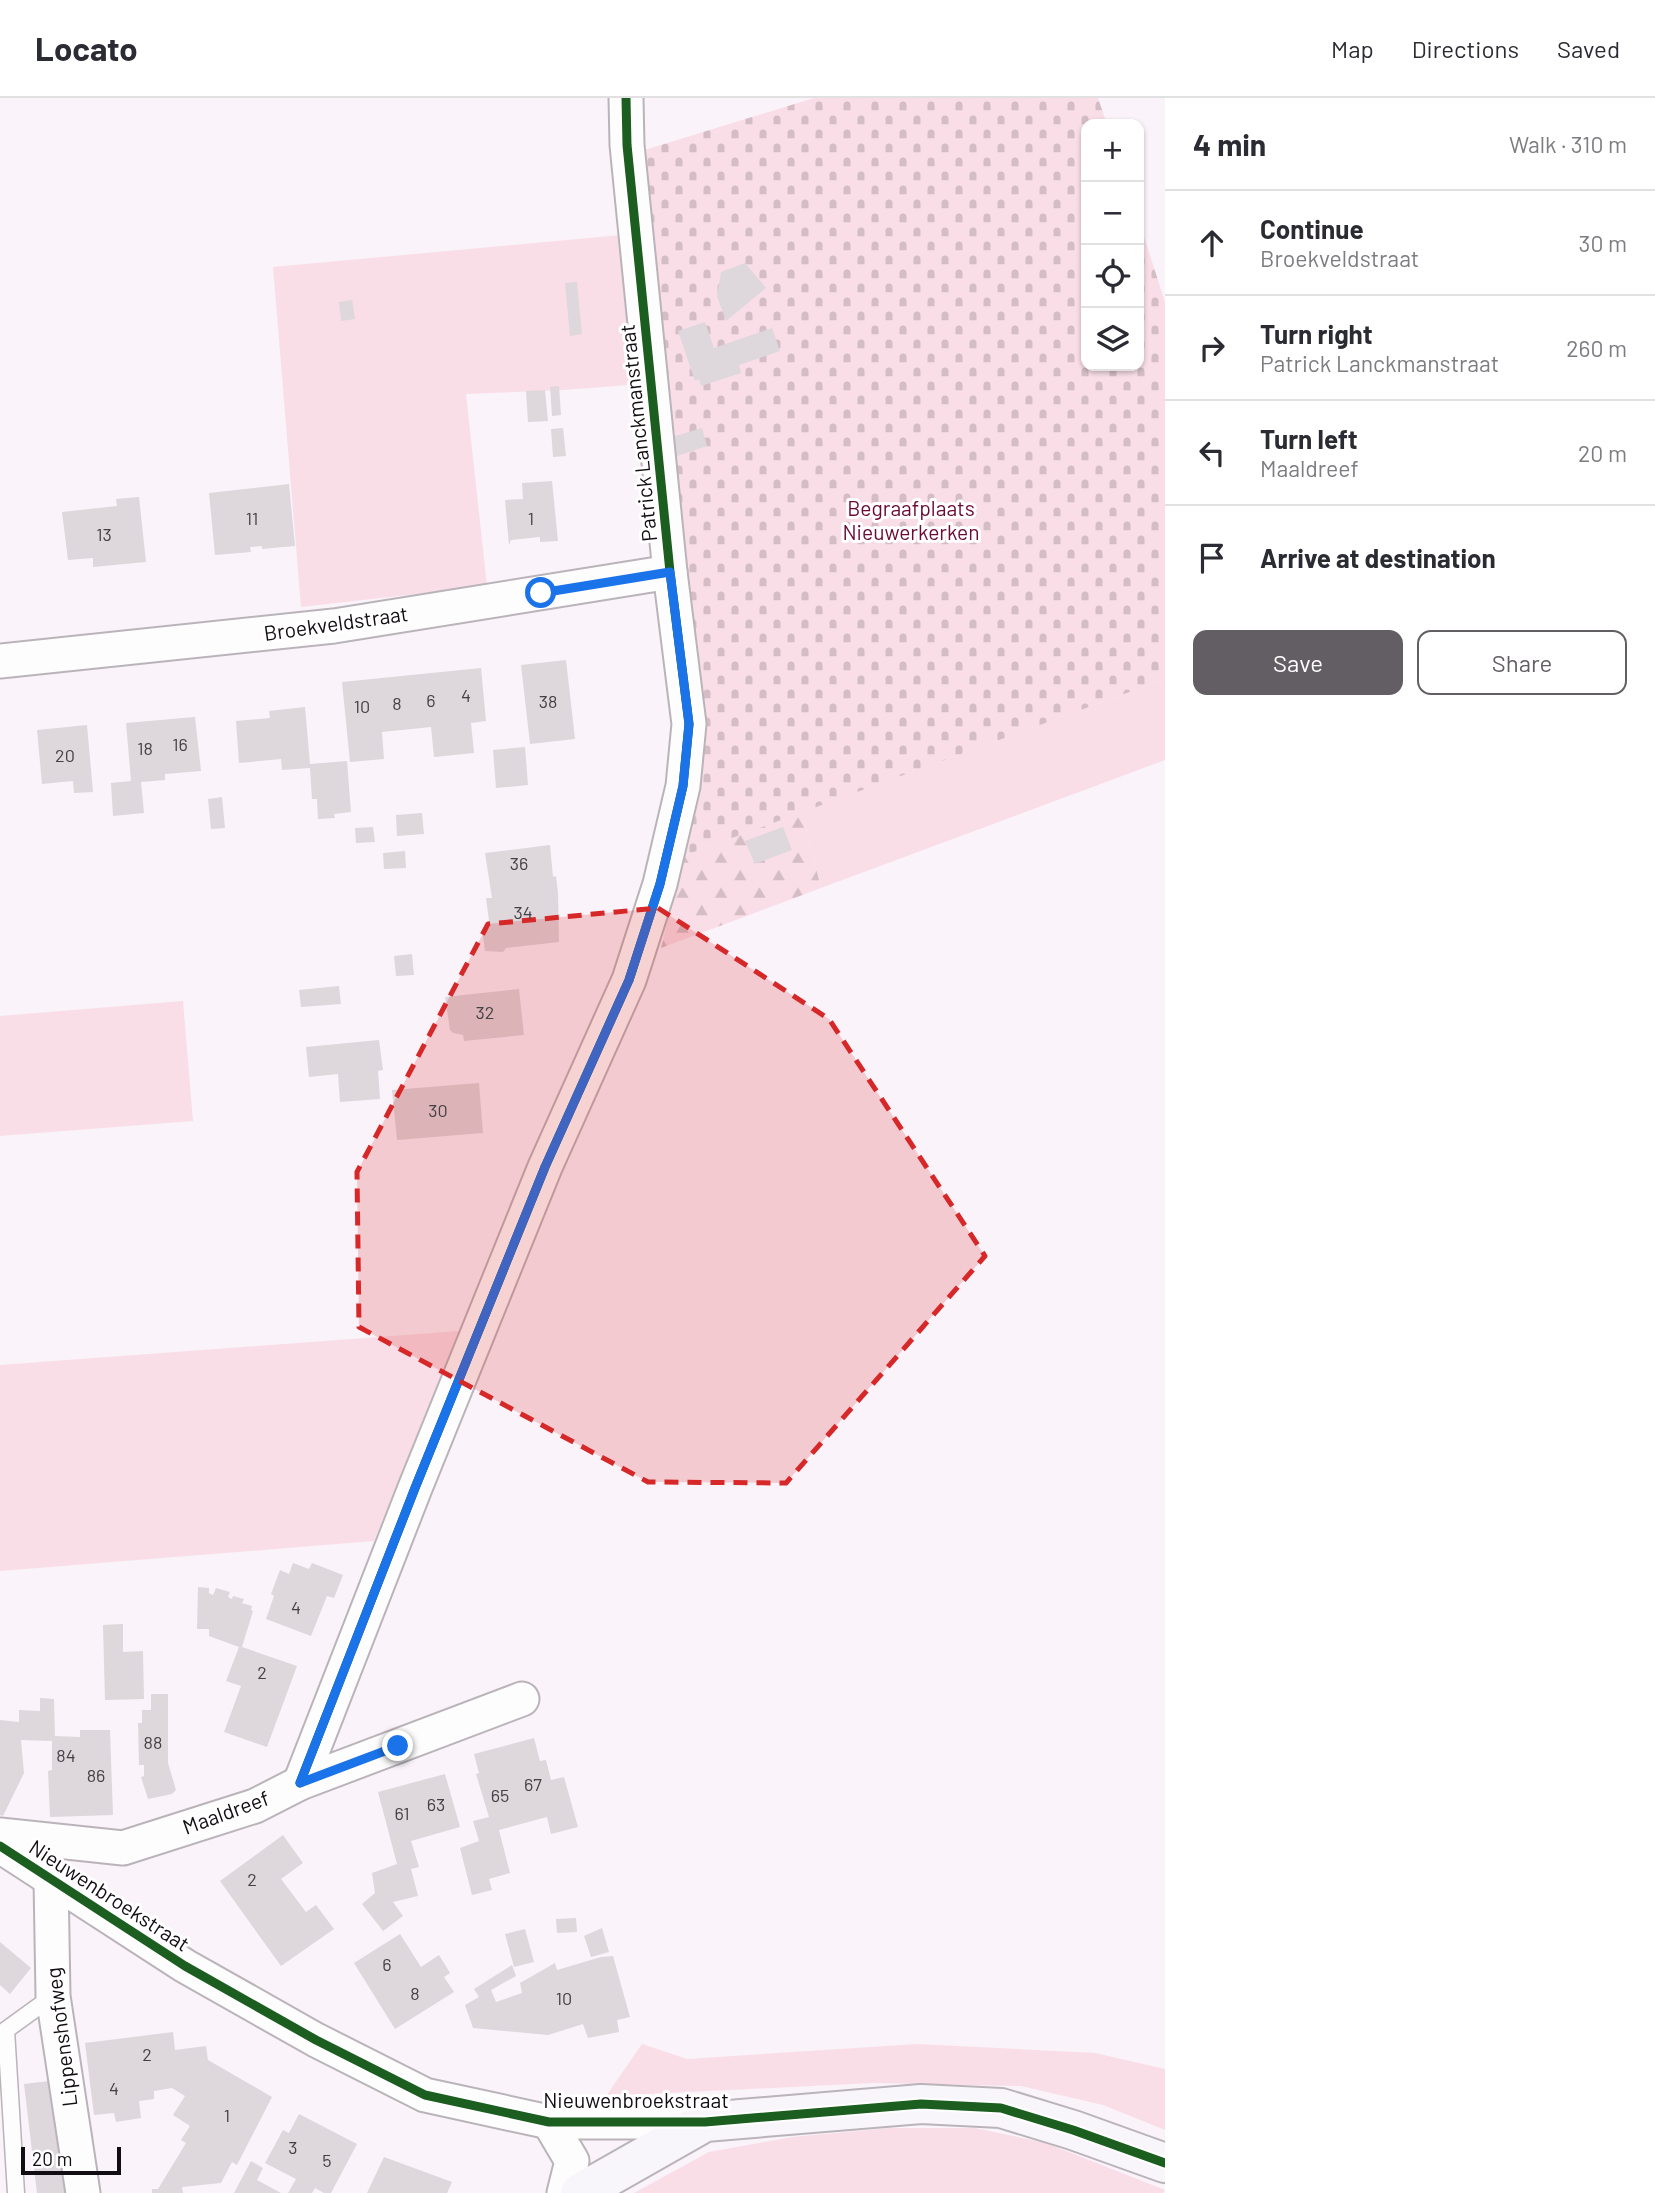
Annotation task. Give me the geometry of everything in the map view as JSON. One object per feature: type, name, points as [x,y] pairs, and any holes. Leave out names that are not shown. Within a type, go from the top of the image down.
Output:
[{"type":"street","name":"Patrick Lanckmanstraat","points":[[300,1783],[415,1488],[540,1180],[629,980],[660,884],[683,786],[689,724],[670,572],[627,145],[626,98]]},
{"type":"street","name":"Broekveldstraat","points":[[0,661],[334,626],[670,572]]},
{"type":"street","name":"Maaldreef","points":[[0,1835],[123,1848],[255,1806],[300,1783],[522,1699]]},
{"type":"street","name":"Nieuwenbroekstraat","points":[[0,1846],[185,1966],[316,2040],[425,2095],[549,2122],[705,2122],[921,2104],[1001,2108],[1165,2163]]},
{"type":"street","name":"Lippenshofweg","points":[[51,1879],[53,1996],[83,2193]]},
{"type":"street","points":[[549,2122],[572,2161],[564,2193]]},
{"type":"street","points":[[580,2193],[705,2122]]},
{"type":"lane","points":[[16,2193],[6,2030],[53,1996]]},
{"type":"highlighted area","points":[[658,908],[829,1019],[985,1256],[786,1483],[648,1482],[359,1327],[357,1172],[488,924]]},
{"type":"green space","name":"Begraafplaats Nieuwerkerken","points":[[814,98],[1098,98],[1105,119],[1081,119],[1081,371],[1144,371],[1144,237],[1165,302],[1165,679],[683,856],[635,153]]},
{"type":"green space","points":[[621,235],[642,384],[466,394],[487,586],[301,607],[273,267]]},
{"type":"green space","points":[[1165,679],[1165,760],[821,888],[802,812]]},
{"type":"green space","points":[[802,812],[821,888],[661,948],[683,856]]},
{"type":"green space","points":[[183,1001],[193,1121],[0,1136],[0,1016]]},
{"type":"green space","points":[[459,1331],[374,1541],[0,1571],[0,1365]]},
{"type":"green space","points":[[642,2044],[687,2059],[917,2044],[1095,2053],[1165,2069],[1165,2130],[1103,2105],[1021,2086],[873,2083],[606,2096]]},
{"type":"green space","points":[[890,2128],[975,2128],[1046,2143],[1165,2190],[1163,2193],[634,2193],[709,2152],[792,2137]]},
{"type":"building","points":[[745,263],[766,288],[726,321],[717,296],[721,272]]},
{"type":"building","points":[[577,282],[582,334],[570,336],[565,283]]},
{"type":"building","points":[[352,300],[355,319],[341,321],[339,302]]},
{"type":"building","points":[[705,322],[714,348],[772,328],[780,351],[739,365],[741,373],[701,386],[699,379],[695,381],[678,331]]},
{"type":"building","points":[[559,386],[561,415],[552,416],[550,387]]},
{"type":"building","points":[[545,390],[548,421],[528,422],[526,391]]},
{"type":"building","points":[[563,428],[566,456],[553,457],[551,429]]},
{"type":"building","points":[[702,428],[707,446],[674,457],[672,437]]},
{"type":"building","points":[[552,481],[558,541],[540,542],[540,537],[511,540],[509,545],[505,500],[523,499],[522,483]]},
{"type":"building","points":[[289,484],[295,546],[262,549],[262,546],[250,547],[251,552],[215,555],[209,493]]},
{"type":"building","points":[[139,497],[146,562],[93,567],[93,558],[68,560],[62,512],[117,506],[116,499]]},
{"type":"building","points":[[566,660],[575,739],[530,744],[521,665]]},
{"type":"building","points":[[481,668],[486,721],[471,723],[474,753],[434,757],[431,727],[382,732],[384,759],[350,762],[342,682]]},
{"type":"building","points":[[305,707],[310,764],[347,761],[351,812],[334,814],[335,818],[318,819],[317,799],[312,799],[310,768],[282,770],[281,759],[239,763],[236,721],[270,718],[269,711]]},
{"type":"building","points":[[195,717],[201,771],[165,774],[165,780],[141,782],[144,813],[113,816],[111,783],[131,781],[126,723]]},
{"type":"building","points":[[87,725],[93,792],[74,793],[73,781],[42,784],[37,730]]},
{"type":"building","points":[[525,747],[528,785],[496,788],[493,750]]},
{"type":"building","points":[[222,797],[225,828],[211,829],[208,799]]},
{"type":"building","points":[[422,813],[424,834],[397,836],[396,815]]},
{"type":"building","points":[[373,827],[375,842],[356,843],[355,828]]},
{"type":"building","points":[[783,827],[792,850],[755,864],[745,841]]},
{"type":"building","points":[[550,845],[553,877],[556,876],[558,893],[559,942],[506,948],[503,952],[485,951],[482,929],[490,928],[486,898],[492,898],[485,853]]},
{"type":"building","points":[[405,851],[406,868],[384,869],[383,853]]},
{"type":"building","points":[[412,954],[414,975],[396,976],[394,956]]},
{"type":"building","points":[[339,986],[341,1004],[301,1007],[299,990]]},
{"type":"building","points":[[519,989],[524,1035],[464,1041],[463,1035],[450,1030],[445,997]]},
{"type":"building","points":[[379,1040],[383,1070],[378,1071],[380,1099],[340,1102],[338,1074],[309,1077],[306,1047]]},
{"type":"building","points":[[479,1083],[483,1133],[397,1140],[392,1090]]},
{"type":"building","points":[[293,1563],[309,1569],[312,1563],[343,1575],[334,1598],[327,1596],[311,1636],[266,1619],[280,1570],[289,1574]]},
{"type":"building","points":[[198,1587],[209,1588],[209,1593],[213,1595],[216,1588],[230,1592],[228,1597],[244,1599],[242,1603],[252,1606],[253,1611],[242,1647],[297,1666],[267,1747],[224,1732],[241,1686],[226,1681],[239,1647],[209,1636],[209,1629],[197,1629]]},
{"type":"building","points":[[123,1624],[123,1652],[143,1651],[144,1699],[105,1700],[103,1625]]},
{"type":"building","points":[[151,1694],[168,1694],[168,1763],[176,1790],[172,1794],[148,1799],[141,1777],[144,1776],[144,1765],[139,1765],[138,1723],[142,1723],[142,1710],[151,1710]]},
{"type":"building","points":[[40,1698],[54,1699],[55,1736],[80,1737],[80,1730],[110,1730],[113,1815],[50,1817],[48,1771],[52,1770],[52,1741],[21,1740],[24,1773],[3,1816],[0,1815],[0,1720],[19,1722],[19,1710],[40,1711]]},
{"type":"building","points":[[534,1738],[540,1761],[546,1760],[551,1780],[564,1777],[578,1827],[551,1834],[547,1817],[499,1830],[510,1873],[489,1879],[492,1890],[472,1895],[460,1848],[479,1841],[473,1821],[489,1817],[476,1774],[479,1773],[474,1754]]},
{"type":"building","points":[[445,1774],[460,1827],[411,1841],[419,1867],[411,1869],[418,1896],[393,1902],[403,1916],[383,1931],[362,1904],[375,1893],[372,1873],[397,1864],[378,1792]]},
{"type":"building","points":[[283,1835],[303,1863],[281,1879],[306,1912],[316,1905],[334,1929],[281,1966],[220,1881]]},
{"type":"building","points":[[576,1918],[577,1932],[557,1933],[556,1919]]},
{"type":"building","points":[[602,1928],[609,1952],[591,1957],[584,1936]]},
{"type":"building","points":[[525,1929],[534,1962],[514,1967],[505,1934]]},
{"type":"building","points":[[400,1934],[421,1967],[439,1955],[450,1973],[444,1977],[454,1992],[395,2029],[354,1963]]},
{"type":"building","points":[[0,1942],[31,1968],[10,1994],[0,1985]]},
{"type":"building","points":[[613,1956],[630,2017],[617,2020],[619,2032],[588,2038],[583,2024],[548,2035],[473,2028],[465,2005],[479,1997],[474,1989],[512,1965],[516,1976],[491,1990],[496,2002],[522,1993],[520,1983],[555,1963],[557,1970]]},
{"type":"building","points":[[173,2032],[175,2050],[206,2046],[208,2060],[272,2097],[237,2165],[232,2162],[221,2183],[182,2187],[183,2193],[152,2193],[152,2189],[158,2189],[186,2143],[181,2140],[190,2126],[173,2115],[185,2096],[172,2088],[154,2091],[154,2099],[139,2101],[141,2118],[116,2122],[114,2113],[94,2115],[85,2043]]},
{"type":"building","points":[[58,2080],[71,2193],[37,2193],[24,2084]]},
{"type":"building","points":[[299,2114],[357,2144],[331,2193],[315,2188],[312,2193],[288,2193],[296,2179],[265,2163],[283,2130],[289,2133]]},
{"type":"building","points":[[384,2157],[452,2182],[447,2193],[367,2193]]},
{"type":"building","points":[[251,2161],[263,2168],[257,2180],[281,2193],[234,2193]]},
{"type":"cycle path","points":[[300,1783],[415,1488],[545,1167],[629,980],[660,884],[683,786],[689,724],[670,572],[627,145],[626,98]]},
{"type":"cycle path","points":[[0,1846],[185,1966],[316,2040],[425,2095],[549,2122],[705,2122],[921,2104],[1001,2108],[1165,2163]]},
{"type":"route","points":[[398,1746],[300,1783],[415,1488],[545,1167],[629,980],[660,884],[683,786],[689,724],[670,572],[541,593]]}]
